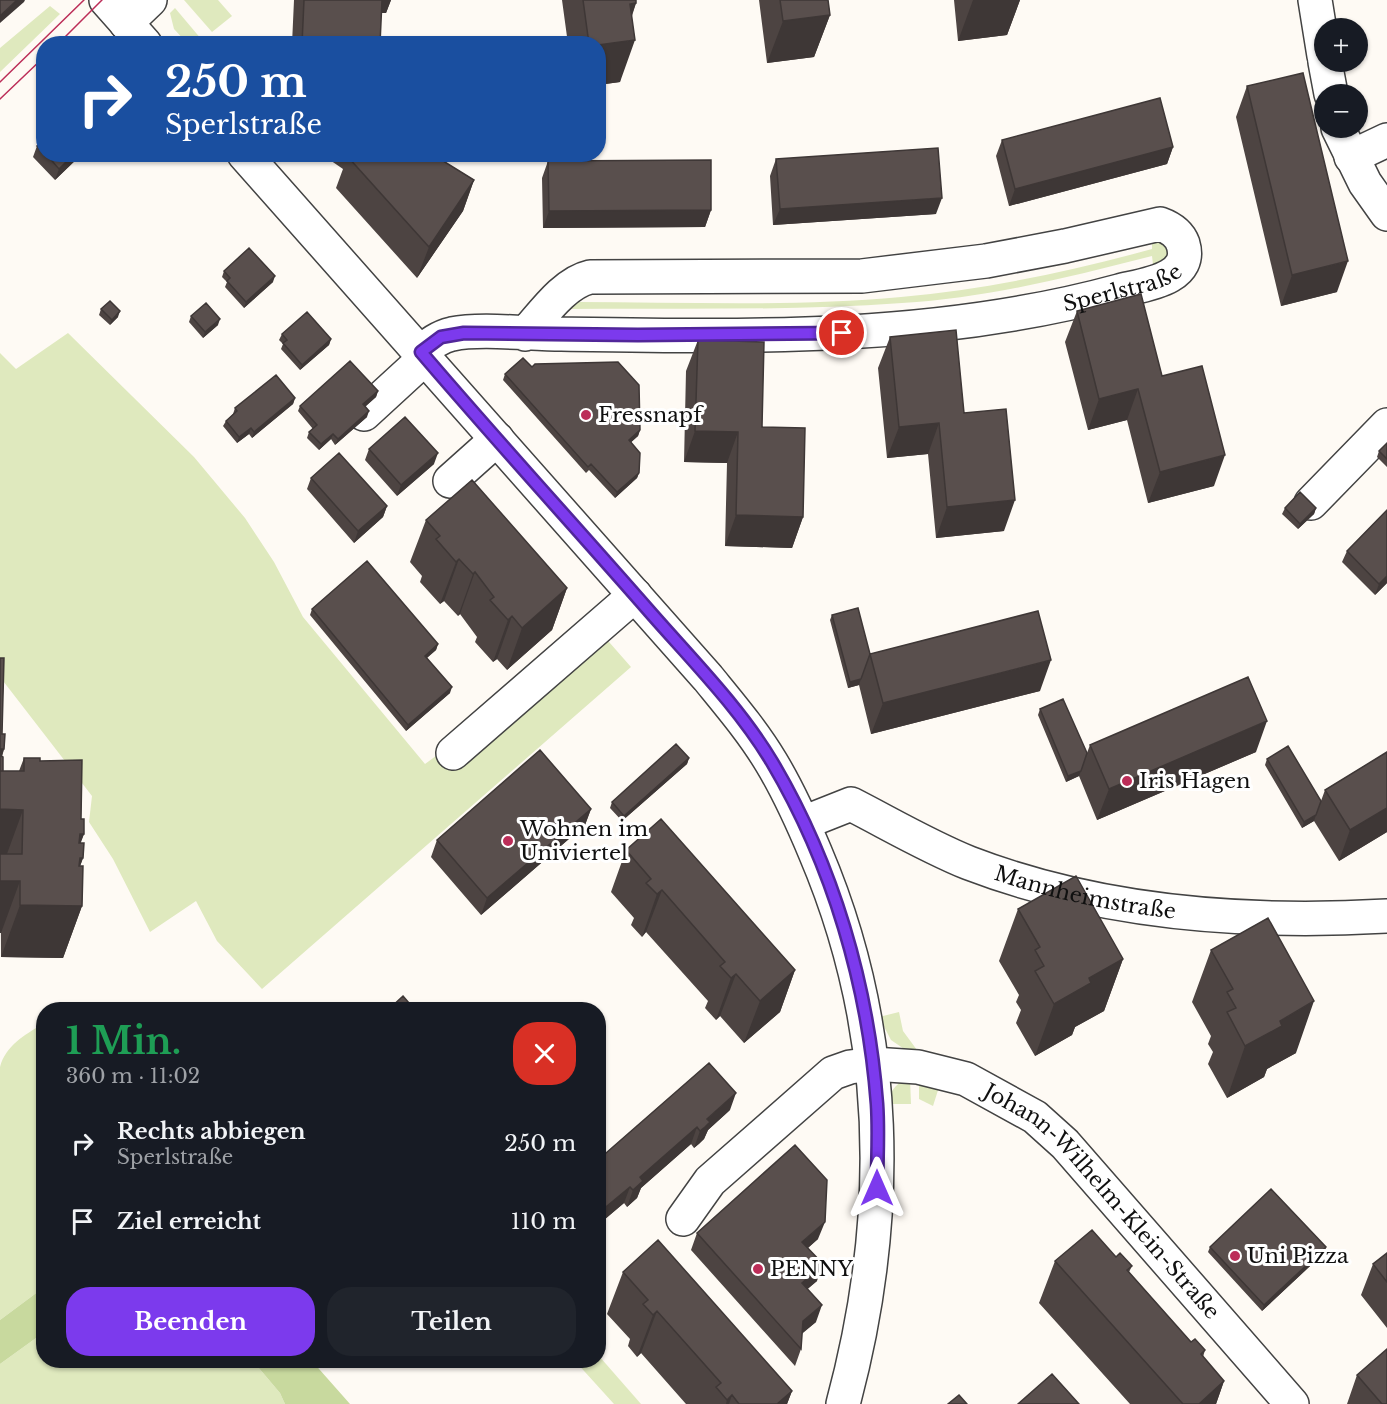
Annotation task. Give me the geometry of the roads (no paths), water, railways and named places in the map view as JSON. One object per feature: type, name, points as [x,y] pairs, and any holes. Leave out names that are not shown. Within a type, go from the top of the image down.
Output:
[{"type":"street","points":[[126,22],[150,0]]},
{"type":"street","points":[[1315,0],[1318,18]]},
{"type":"street","points":[[1387,140],[1345,142],[1387,214]]},
{"type":"street","points":[[251,162],[635,595],[751,732],[771,761],[803,823],[843,922],[856,968],[873,1064],[877,1108],[877,1188],[870,1270],[860,1332],[843,1404]]},
{"type":"street","name":"Sperlstraße","points":[[364,414],[423,355],[432,342],[452,334],[525,334],[815,334],[934,327],[1069,305],[1166,278],[1180,266],[1184,249],[1176,232],[1160,224],[986,261],[862,276],[590,277],[575,282],[525,334]]},
{"type":"street","points":[[1311,503],[1387,426]]},
{"type":"street","points":[[450,481],[498,439]]},
{"type":"street","points":[[453,753],[635,595]]},
{"type":"street","name":"Mannheimstraße","points":[[803,823],[851,804],[969,862],[1069,893],[1150,908],[1263,920],[1387,916]]},
{"type":"street","name":"Johann-Wilhelm-Klein-Straße","points":[[683,1219],[710,1181],[833,1074],[850,1066],[873,1064],[918,1067],[966,1079],[1035,1117],[1065,1144],[1292,1404]]},
{"type":"tram line","points":[[47,36],[84,0]]},
{"type":"tram line","points":[[66,36],[102,0]]},
{"type":"tram line","points":[[0,82],[36,47]]},
{"type":"tram line","points":[[0,99],[36,65]]},
{"type":"place","name":"Fressnapf","points":[[586,415]]},
{"type":"place","name":"Iris Hagen","points":[[1127,781]]},
{"type":"place","name":"Wohnen im Univiertel","points":[[508,841]]},
{"type":"place","name":"Uni Pizza","points":[[1235,1256]]},
{"type":"place","name":"PENNY","points":[[758,1269]]}]
